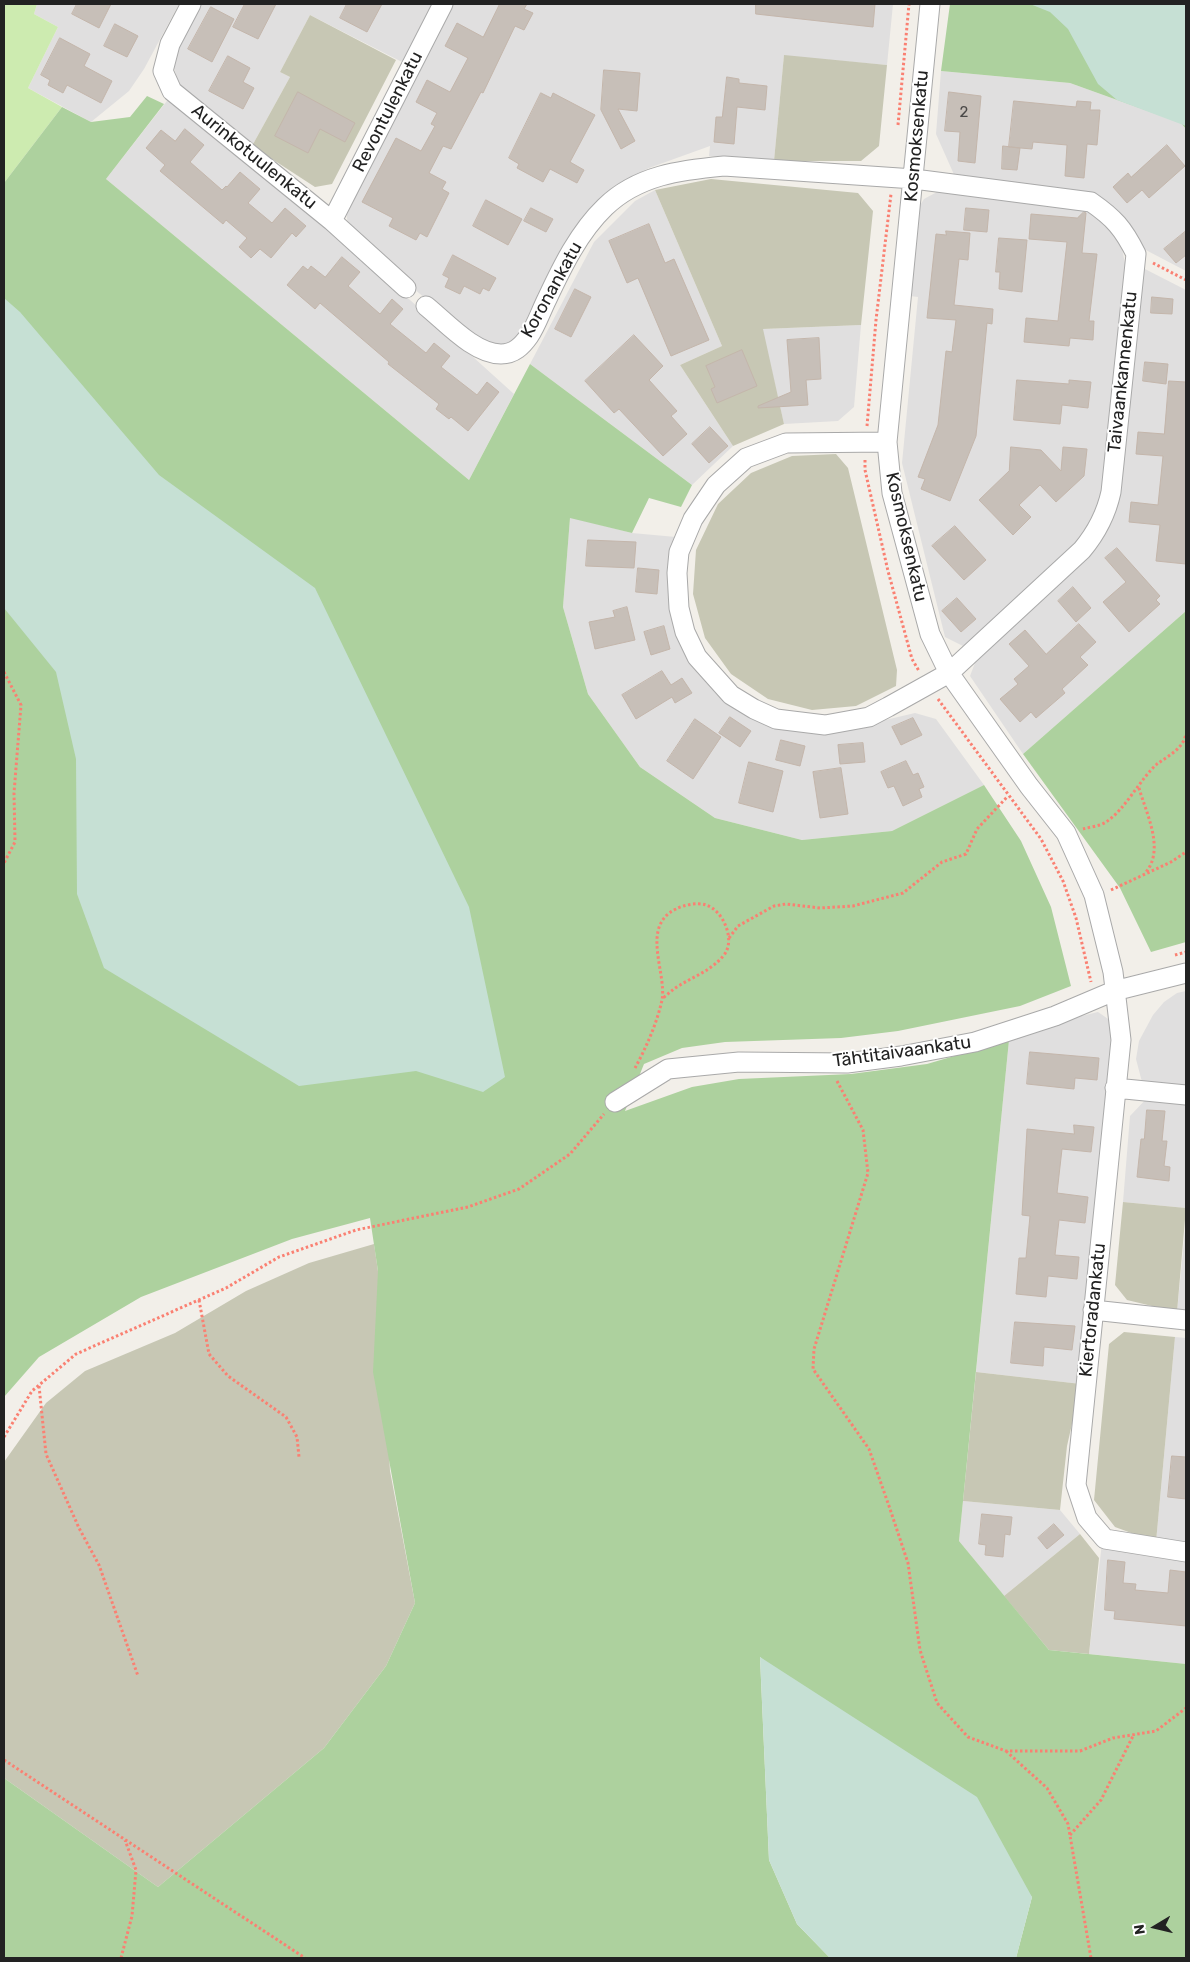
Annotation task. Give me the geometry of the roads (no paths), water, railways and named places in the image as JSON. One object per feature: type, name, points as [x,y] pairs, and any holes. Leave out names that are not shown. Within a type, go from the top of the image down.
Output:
[{"type":"street","name":"Aurinkotuulenkatu","points":[[190,4],[170,44],[163,71],[172,91],[332,221],[406,288]]},
{"type":"street","name":"Revontulenkatu","points":[[332,221],[443,4]]},
{"type":"street","name":"Kosmoksenkatu","points":[[930,4],[914,179],[886,442],[892,493],[930,634],[949,672],[1029,786],[1066,833],[1094,896],[1114,972],[1114,991]]},
{"type":"street","name":"Koronankatu","points":[[426,306],[470,342],[486,351],[502,354],[517,350],[530,335],[577,241],[605,207],[630,188],[662,174],[724,166],[914,179]]},
{"type":"street","name":"Taivaankannenkatu","points":[[886,442],[786,443],[746,458],[716,485],[693,518],[679,552],[677,573],[679,608],[685,632],[698,657],[731,695],[776,719],[825,725],[869,717],[949,672],[1082,550],[1097,532],[1107,510],[1111,492],[1136,254],[1124,230],[1111,215],[1091,202],[914,179]]},
{"type":"street","name":"Tähtitaivaankatu","points":[[616,1102],[668,1069],[739,1062],[847,1063],[902,1056],[975,1042],[1055,1016],[1114,991],[1186,973]]},
{"type":"street","name":"Kiertoradankatu","points":[[1114,991],[1121,1040],[1076,1485],[1088,1518],[1105,1540],[1186,1552]]},
{"type":"street","points":[[1115,1088],[1186,1095]]},
{"type":"street","points":[[1093,1310],[1186,1320]]}]
